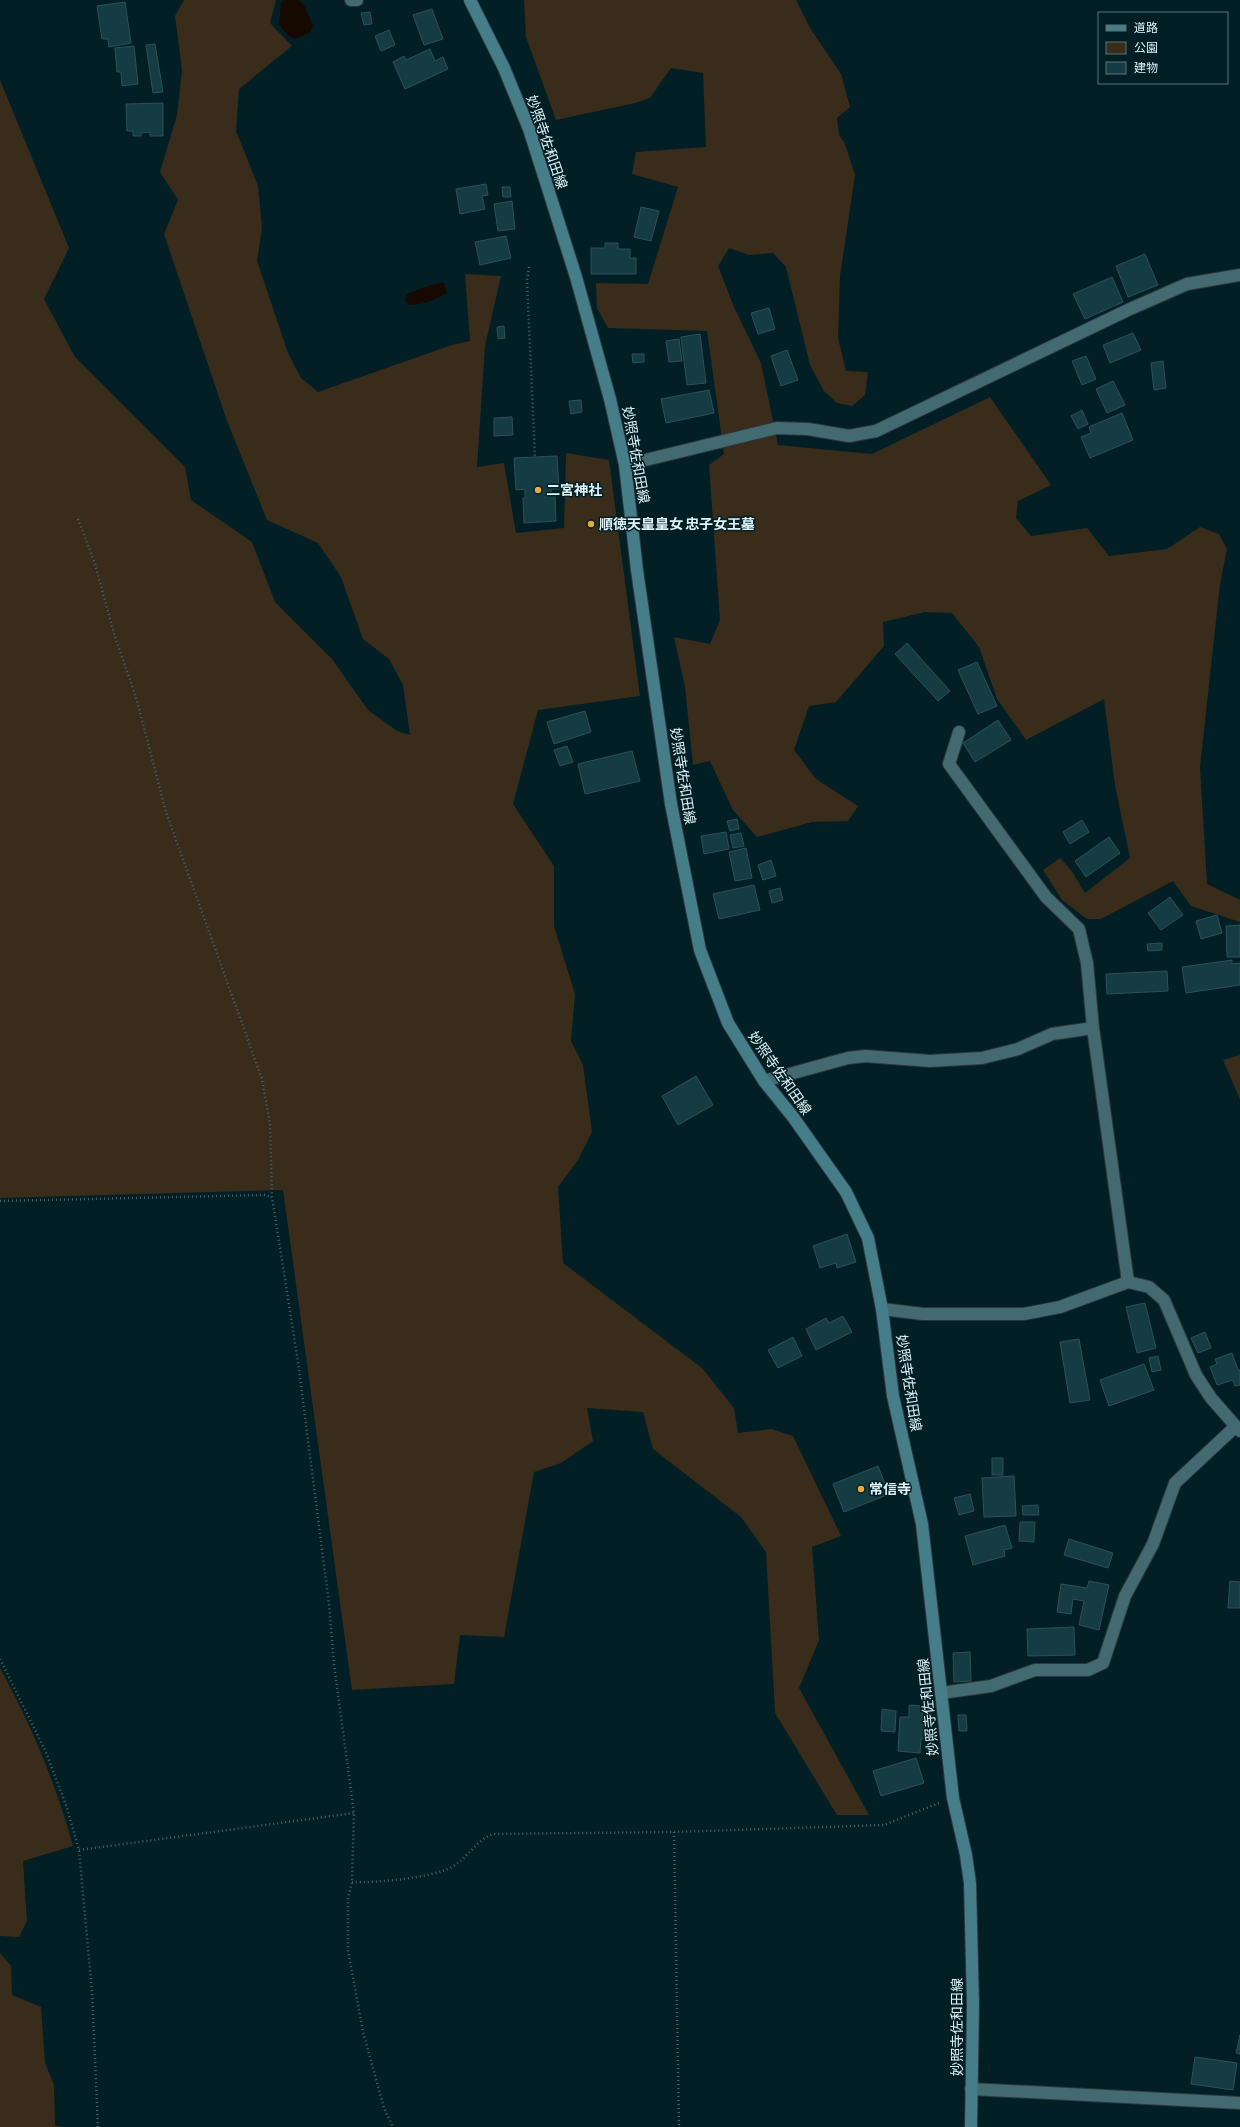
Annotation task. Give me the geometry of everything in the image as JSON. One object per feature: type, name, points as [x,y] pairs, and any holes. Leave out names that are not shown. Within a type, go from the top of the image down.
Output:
[{"type":"main road","name":"妙照寺佐和田線","points":[[470,0],[504,68],[529,129],[610,399],[625,465],[637,570],[671,804],[700,950],[728,1023],[764,1081],[793,1117],[846,1192],[868,1238],[882,1309],[893,1396],[922,1524],[953,1798],[966,1855],[970,1883],[973,2005],[971,2127]]},
{"type":"street","points":[[351,0],[357,0]]},
{"type":"street","points":[[625,465],[777,428],[808,429],[849,436],[876,431],[1138,306],[1188,284],[1240,275]]},
{"type":"street","points":[[959,732],[949,764],[1046,897],[1079,929],[1087,963],[1093,1028],[1128,1282]]},
{"type":"street","points":[[764,1081],[848,1058],[865,1056],[930,1061],[982,1058],[1018,1049],[1052,1034],[1093,1028]]},
{"type":"street","points":[[882,1309],[923,1314],[1024,1314],[1060,1306],[1128,1282],[1148,1287],[1164,1300],[1196,1375],[1211,1398],[1238,1429],[1175,1483],[1153,1544],[1125,1596],[1103,1663],[1088,1670],[1035,1670],[991,1686],[941,1693]]},
{"type":"street","points":[[971,2089],[1240,2103]]},
{"type":"path","points":[[529,267],[527,281],[535,457]]},
{"type":"path","points":[[78,519],[95,564],[115,637],[136,697],[166,812],[262,1079],[270,1124],[272,1197],[298,1362],[329,1604],[334,1664],[354,1813],[352,1882],[348,1898],[348,1950],[363,2032],[384,2108],[393,2127]]},
{"type":"path","points":[[0,1202],[264,1195],[272,1197]]},
{"type":"path","points":[[0,1659],[45,1750],[66,1805],[79,1850],[92,1992],[98,2127]]},
{"type":"path","points":[[352,1882],[416,1876],[451,1867],[477,1843],[493,1834],[674,1832],[884,1825],[953,1798]]},
{"type":"path","points":[[79,1850],[354,1813]]},
{"type":"path","points":[[674,1832],[679,2127]]},
{"type":"green space","points":[[184,0],[276,0],[270,23],[292,46],[239,89],[236,131],[258,186],[262,228],[257,261],[288,353],[301,378],[318,392],[452,345],[470,341],[465,274],[501,276],[485,346],[477,467],[504,463],[516,533],[564,528],[566,453],[609,460],[640,696],[538,710],[513,804],[554,866],[554,926],[575,994],[571,1041],[583,1065],[592,1132],[578,1160],[558,1187],[563,1263],[702,1368],[734,1408],[738,1433],[772,1429],[793,1436],[841,1536],[812,1547],[819,1640],[799,1688],[869,1815],[837,1815],[775,1713],[766,1552],[741,1517],[653,1449],[643,1412],[587,1408],[593,1441],[561,1463],[534,1472],[504,1637],[460,1635],[454,1684],[352,1690],[283,1190],[0,1198],[0,80],[69,248],[44,299],[75,357],[185,467],[191,500],[252,542],[275,602],[332,659],[368,710],[397,731],[410,735],[403,685],[389,659],[363,639],[341,577],[318,543],[267,520],[227,421],[164,234],[178,200],[160,172],[177,115],[182,70],[175,16]]},
{"type":"green space","points":[[524,0],[796,0],[810,28],[841,74],[850,107],[837,118],[839,135],[845,144],[855,175],[840,276],[838,338],[846,371],[868,372],[865,395],[852,406],[837,403],[824,391],[810,365],[786,267],[773,253],[749,255],[729,248],[718,266],[734,307],[761,363],[778,445],[872,454],[990,397],[1051,485],[1018,501],[1016,518],[1031,536],[1087,528],[1109,556],[1167,549],[1200,527],[1219,534],[1227,549],[1220,584],[1200,767],[1207,884],[1240,900],[1240,922],[1191,906],[1173,881],[1101,919],[1087,919],[1062,900],[1043,870],[1060,858],[1071,870],[1085,893],[1130,858],[1115,785],[1104,699],[1026,740],[997,699],[979,647],[952,613],[925,612],[883,622],[884,646],[836,702],[809,706],[794,750],[816,779],[858,806],[848,821],[812,822],[757,837],[733,810],[710,761],[693,765],[685,687],[674,637],[710,644],[720,620],[709,465],[724,454],[707,331],[608,328],[597,308],[596,283],[648,284],[678,187],[632,174],[636,152],[706,147],[703,73],[671,68],[650,98],[635,103],[556,120],[526,37]]},
{"type":"green space","points":[[1240,1055],[1240,1099],[1223,1060]]},
{"type":"green space","points":[[0,1668],[42,1755],[59,1800],[73,1846],[23,1861],[27,1921],[19,1937],[0,1936]]},
{"type":"green space","points":[[0,1953],[11,1966],[12,1995],[41,2007],[45,2063],[54,2085],[55,2125],[62,2127],[0,2127]]},
{"type":"shaded area","points":[[284,0],[299,0],[304,5],[313,26],[310,32],[295,39],[287,35],[279,24],[281,2]]},
{"type":"shaded area","points":[[444,283],[447,293],[433,300],[409,305],[405,300],[406,295],[415,291]]},
{"type":"building","points":[[125,2],[131,43],[109,47],[108,39],[102,39],[97,6]]},
{"type":"building","points":[[432,9],[443,39],[424,45],[413,15]]},
{"type":"building","points":[[370,12],[372,24],[364,25],[361,13]]},
{"type":"building","points":[[389,30],[395,45],[381,51],[375,36]]},
{"type":"building","points":[[155,44],[163,92],[153,93],[146,45]]},
{"type":"building","points":[[134,46],[138,84],[122,86],[121,72],[117,72],[115,48]]},
{"type":"building","points":[[430,49],[435,61],[443,57],[448,69],[405,89],[393,62],[404,56],[406,60]]},
{"type":"building","points":[[163,103],[163,136],[150,136],[150,132],[141,133],[141,136],[133,136],[133,131],[127,131],[126,104]]},
{"type":"building","points":[[486,184],[488,195],[482,196],[485,209],[460,214],[456,189]]},
{"type":"building","points":[[502,187],[510,187],[511,197],[503,197]]},
{"type":"building","points":[[512,201],[515,229],[498,231],[494,204]]},
{"type":"building","points":[[641,207],[659,211],[651,241],[634,237]]},
{"type":"building","points":[[506,236],[511,258],[480,265],[475,242]]},
{"type":"building","points":[[605,243],[618,243],[618,249],[630,249],[630,258],[636,258],[636,274],[591,274],[591,248],[605,248]]},
{"type":"building","points":[[1145,254],[1158,285],[1128,297],[1116,266]]},
{"type":"building","points":[[1112,277],[1123,302],[1085,319],[1073,294]]},
{"type":"building","points":[[769,308],[775,329],[758,334],[751,313]]},
{"type":"building","points":[[504,326],[505,338],[498,339],[497,327]]},
{"type":"building","points":[[1133,333],[1141,350],[1110,363],[1103,345]]},
{"type":"building","points":[[700,334],[706,383],[687,385],[681,337]]},
{"type":"building","points":[[679,339],[682,361],[669,362],[666,341]]},
{"type":"building","points":[[787,350],[798,380],[781,386],[771,356]]},
{"type":"building","points":[[632,354],[644,354],[644,362],[633,363]]},
{"type":"building","points":[[1086,356],[1096,379],[1082,385],[1072,361]]},
{"type":"building","points":[[1163,361],[1166,388],[1154,390],[1151,363]]},
{"type":"building","points":[[1113,381],[1125,405],[1107,413],[1096,389]]},
{"type":"building","points":[[709,390],[714,413],[666,423],[661,399]]},
{"type":"building","points":[[581,400],[582,412],[571,414],[569,401]]},
{"type":"building","points":[[1082,410],[1088,424],[1078,429],[1071,416]]},
{"type":"building","points":[[1122,413],[1133,440],[1090,458],[1081,437],[1091,433],[1089,427]]},
{"type":"building","points":[[512,417],[513,435],[494,436],[494,418]]},
{"type":"building","name":"二宮神社","points":[[557,456],[559,489],[551,489],[552,496],[555,496],[556,521],[524,523],[523,498],[525,498],[525,489],[516,490],[514,458]]},
{"type":"building","points":[[907,643],[950,691],[938,701],[895,654]]},
{"type":"building","points":[[977,662],[997,706],[978,714],[958,670]]},
{"type":"building","points":[[585,711],[591,732],[554,744],[547,722]]},
{"type":"building","points":[[998,720],[1011,740],[975,762],[963,743]]},
{"type":"building","points":[[567,746],[573,762],[560,766],[554,750]]},
{"type":"building","points":[[632,751],[640,781],[585,794],[578,764]]},
{"type":"building","points":[[737,819],[739,829],[730,831],[727,821]]},
{"type":"building","points":[[1082,820],[1089,832],[1070,844],[1063,832]]},
{"type":"building","points":[[726,832],[729,849],[704,854],[701,836]]},
{"type":"building","points":[[741,833],[744,846],[733,848],[730,835]]},
{"type":"building","points":[[1109,837],[1120,853],[1086,877],[1075,861]]},
{"type":"building","points":[[746,848],[752,878],[735,881],[729,852]]},
{"type":"building","points":[[771,860],[776,876],[763,880],[758,865]]},
{"type":"building","points":[[754,885],[760,910],[719,919],[713,894]]},
{"type":"building","points":[[780,888],[783,900],[772,903],[769,891]]},
{"type":"building","points":[[1170,897],[1183,915],[1161,930],[1148,913]]},
{"type":"building","points":[[1217,915],[1222,933],[1201,939],[1196,921]]},
{"type":"building","points":[[1240,925],[1240,957],[1227,957],[1226,926]]},
{"type":"building","points":[[1162,943],[1162,950],[1148,951],[1147,944]]},
{"type":"building","points":[[1232,960],[1232,964],[1240,963],[1240,985],[1186,993],[1182,967]]},
{"type":"building","points":[[1167,971],[1168,991],[1107,994],[1106,974]]},
{"type":"building","points":[[696,1076],[713,1105],[678,1125],[662,1096]]},
{"type":"building","points":[[847,1234],[856,1262],[837,1268],[836,1263],[820,1268],[813,1246]]},
{"type":"building","points":[[1145,1303],[1156,1348],[1137,1353],[1126,1307]]},
{"type":"building","points":[[843,1316],[852,1332],[816,1350],[806,1329],[826,1318],[829,1323]]},
{"type":"building","points":[[1205,1332],[1211,1348],[1198,1353],[1191,1338]]},
{"type":"building","points":[[793,1337],[802,1356],[778,1368],[768,1350]]},
{"type":"building","points":[[1079,1339],[1090,1400],[1070,1403],[1060,1342]]},
{"type":"building","points":[[1232,1353],[1238,1370],[1240,1370],[1240,1385],[1235,1386],[1233,1380],[1217,1385],[1210,1367],[1217,1364],[1215,1359]]},
{"type":"building","points":[[1158,1356],[1161,1370],[1152,1372],[1149,1358]]},
{"type":"building","points":[[1144,1364],[1154,1390],[1109,1406],[1100,1380]]},
{"type":"building","points":[[992,1458],[1003,1458],[1003,1475],[992,1475]]},
{"type":"building","name":"常信寺","points":[[878,1466],[889,1494],[844,1512],[833,1484]]},
{"type":"building","points":[[1014,1476],[1016,1516],[984,1517],[982,1478]]},
{"type":"building","points":[[970,1494],[974,1511],[959,1515],[954,1498]]},
{"type":"building","points":[[1038,1505],[1039,1515],[1023,1515],[1022,1506]]},
{"type":"building","points":[[1020,1522],[1035,1522],[1034,1542],[1019,1541]]},
{"type":"building","points":[[1005,1525],[1012,1548],[1004,1550],[1005,1556],[973,1565],[965,1536]]},
{"type":"building","points":[[1069,1539],[1113,1553],[1108,1568],[1064,1555]]},
{"type":"building","points":[[1089,1581],[1109,1585],[1099,1630],[1079,1625],[1084,1601],[1073,1599],[1071,1614],[1057,1612],[1061,1584],[1087,1588]]},
{"type":"building","points":[[1230,1581],[1240,1582],[1240,1608],[1228,1608]]},
{"type":"building","points":[[1074,1627],[1075,1655],[1028,1656],[1027,1629]]},
{"type":"building","points":[[970,1652],[971,1681],[954,1682],[953,1653]]},
{"type":"building","points":[[909,1705],[923,1706],[922,1720],[926,1721],[925,1739],[921,1739],[920,1753],[898,1751],[900,1717],[909,1717]]},
{"type":"building","points":[[882,1709],[896,1711],[895,1732],[881,1731]]},
{"type":"building","points":[[958,1715],[966,1715],[967,1731],[959,1731]]},
{"type":"building","points":[[916,1758],[924,1783],[881,1796],[873,1771]]},
{"type":"building","points":[[1240,2035],[1240,2054],[1236,2053]]},
{"type":"building","points":[[1195,2057],[1237,2063],[1233,2090],[1191,2084]]},
{"type":"place","name":"二宮神社","points":[[538,490]]},
{"type":"place","name":"順徳天皇皇女 忠子女王墓","points":[[591,524]]},
{"type":"place","name":"常信寺","points":[[861,1489]]}]
